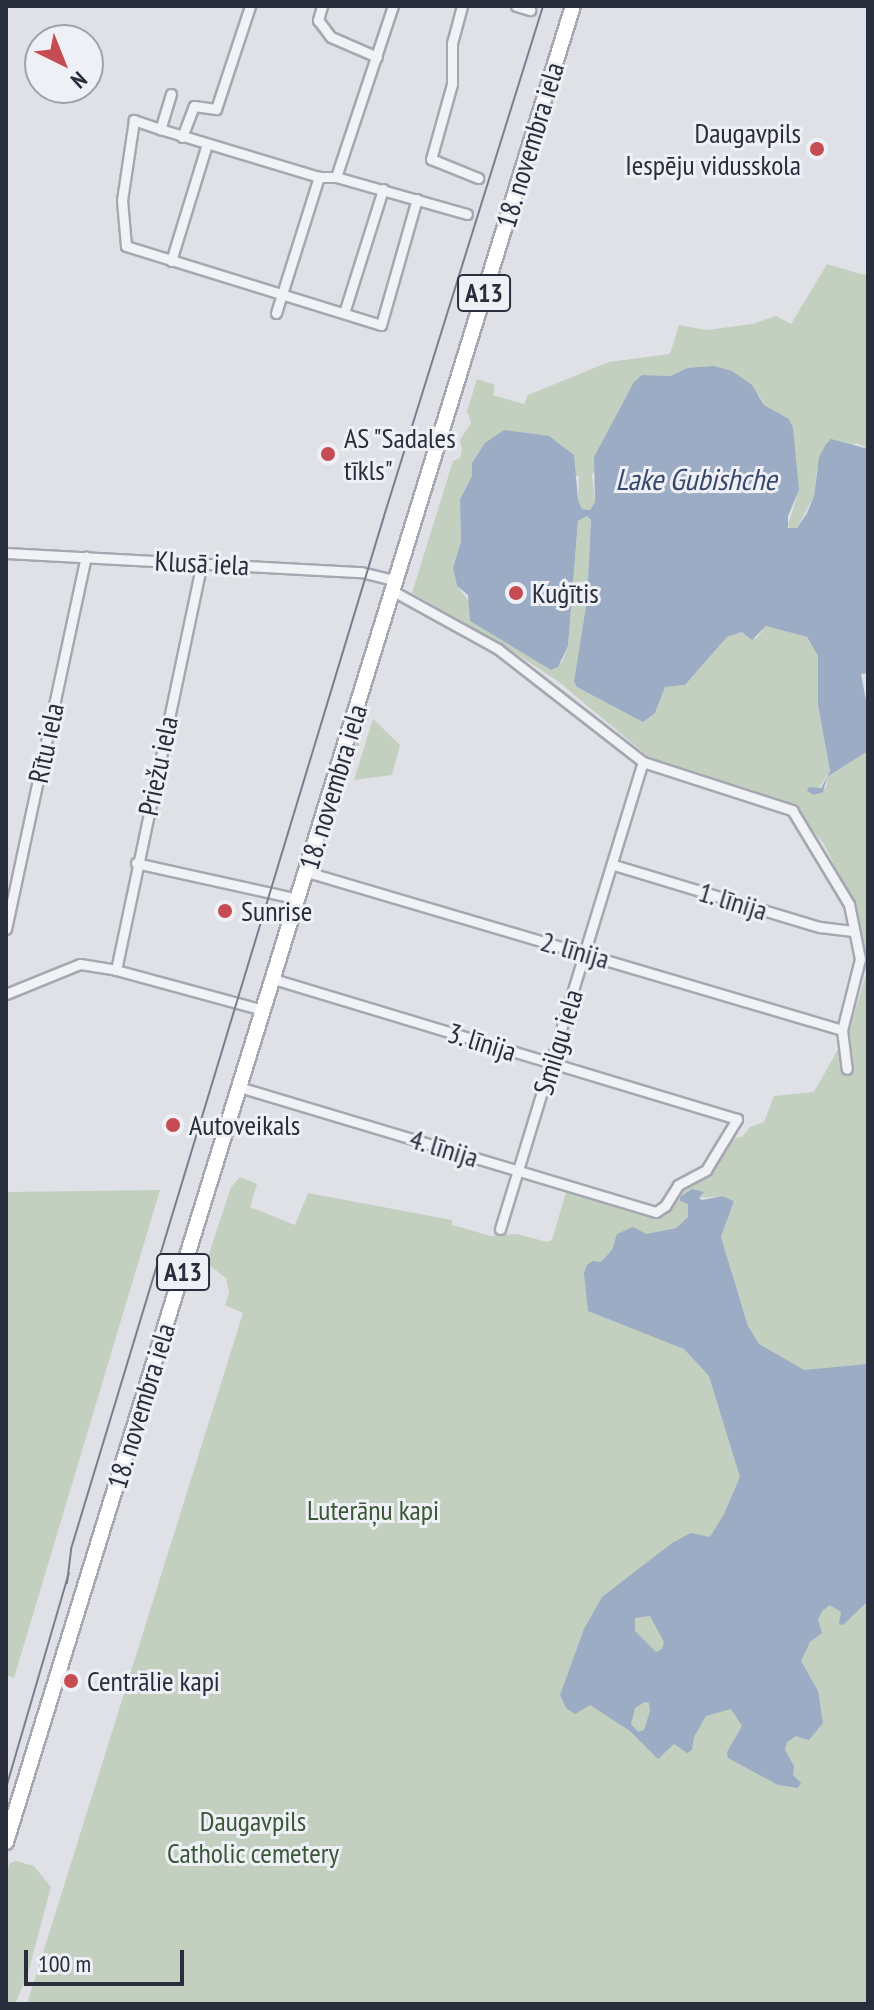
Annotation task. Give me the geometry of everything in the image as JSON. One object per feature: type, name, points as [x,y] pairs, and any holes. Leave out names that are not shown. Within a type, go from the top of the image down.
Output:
[{"type":"main road","name":"18. novembra iela","points":[[6,1842],[573,6]]},
{"type":"street","points":[[182,137],[194,106],[216,109],[250,6]]},
{"type":"street","points":[[322,6],[318,20],[331,37],[377,57]]},
{"type":"street","points":[[336,177],[393,6]]},
{"type":"street","points":[[462,6],[452,43],[452,84],[431,159],[478,178]]},
{"type":"street","points":[[516,6],[530,10]]},
{"type":"street","points":[[160,129],[171,94]]},
{"type":"street","points":[[417,199],[381,325],[126,246],[122,200],[134,120],[319,177],[336,177],[383,189],[417,199],[467,214]]},
{"type":"street","points":[[171,261],[207,144]]},
{"type":"street","points":[[276,313],[319,177]]},
{"type":"street","points":[[344,313],[383,189]]},
{"type":"street","name":"Klusā iela","points":[[6,553],[367,573],[394,586]]},
{"type":"street","name":"Rītu iela","points":[[6,929],[86,557]]},
{"type":"street","name":"Priežu iela","points":[[116,970],[136,863],[202,562]]},
{"type":"street","points":[[394,586],[498,649],[643,762],[792,810],[838,880],[849,904],[860,959],[842,1030],[847,1069]]},
{"type":"street","name":"Smilgu iela","points":[[500,1229],[614,865],[643,762]]},
{"type":"street","points":[[136,863],[298,899]]},
{"type":"street","name":"1. līnija","points":[[614,865],[820,927],[853,931]]},
{"type":"street","name":"2. līnija","points":[[307,872],[842,1030]]},
{"type":"street","points":[[6,994],[80,964],[116,970],[263,1010]]},
{"type":"street","name":"3. līnija","points":[[272,979],[737,1119],[706,1170],[678,1185],[665,1206],[656,1212],[648,1211]]},
{"type":"street","name":"4. līnija","points":[[239,1087],[648,1211]]},
{"type":"green space","points":[[827,264],[868,276],[868,449],[857,443],[817,467],[814,496],[797,528],[791,530],[788,525],[799,490],[789,419],[764,405],[759,395],[687,368],[672,376],[642,375],[592,475],[595,502],[590,510],[582,509],[578,500],[579,476],[473,462],[472,476],[460,498],[461,541],[453,568],[457,586],[470,602],[470,621],[552,670],[562,662],[568,646],[578,521],[587,516],[591,520],[587,600],[574,681],[655,713],[665,687],[685,685],[727,637],[742,632],[756,639],[766,626],[807,637],[818,656],[818,705],[830,771],[814,795],[826,787],[827,777],[868,751],[868,2004],[27,2004],[243,1313],[225,1305],[229,1293],[226,1278],[206,1263],[231,1187],[240,1177],[257,1184],[250,1207],[295,1225],[308,1193],[452,1220],[452,1225],[491,1236],[517,1234],[547,1242],[552,1240],[566,1192],[661,1218],[680,1188],[704,1176],[730,1139],[742,1137],[750,1127],[764,1122],[774,1096],[814,1092],[850,1028],[866,974],[851,900],[824,844],[795,809],[755,791],[650,758],[559,682],[500,643],[412,593],[453,461],[460,458],[460,440],[471,423],[467,411],[477,379],[495,385],[493,395],[524,404],[528,395],[609,362],[670,354],[679,325],[706,330],[752,324],[776,316],[791,324]],"holes":[[[704,1193],[698,1198],[722,1196],[734,1201],[721,1237],[748,1326],[608,1254],[646,1234],[676,1228],[688,1217],[688,1204]]]},
{"type":"green space","points":[[368,717],[349,778],[346,772],[363,720]]},
{"type":"green space","points":[[373,719],[400,745],[392,775],[354,780]]},
{"type":"green space","points":[[160,1190],[14,1678],[6,1675],[6,1192]]},
{"type":"green space","points":[[16,1861],[34,1866],[51,1887],[28,1973],[15,2004],[6,2004],[6,1874],[10,1863]]},
{"type":"water","name":"Lake Gubishche","points":[[714,366],[732,371],[752,385],[764,405],[789,419],[793,428],[799,490],[788,516],[788,528],[797,528],[807,513],[814,496],[819,457],[831,439],[868,449],[868,673],[861,674],[868,711],[868,751],[827,777],[823,792],[814,795],[807,791],[809,787],[821,788],[830,771],[818,705],[818,656],[807,637],[766,626],[752,640],[742,632],[727,637],[685,685],[665,687],[655,713],[643,722],[577,687],[574,681],[587,600],[591,520],[587,516],[578,521],[568,646],[558,667],[551,670],[470,621],[468,595],[457,586],[453,568],[461,541],[460,499],[472,476],[472,463],[485,443],[504,430],[549,436],[574,455],[578,500],[582,509],[590,510],[595,502],[594,457],[634,382],[642,375],[671,376],[687,368]]},
{"type":"water","points":[[692,1189],[704,1192],[699,1198],[702,1200],[722,1196],[734,1201],[721,1237],[748,1326],[759,1344],[804,1370],[868,1364],[868,1601],[843,1625],[839,1624],[841,1612],[830,1605],[822,1611],[818,1620],[822,1633],[810,1642],[801,1661],[818,1691],[823,1723],[809,1740],[796,1736],[787,1742],[785,1750],[794,1766],[793,1775],[801,1783],[798,1788],[778,1785],[728,1758],[727,1752],[742,1726],[731,1709],[706,1716],[694,1737],[692,1750],[687,1753],[674,1744],[658,1759],[630,1731],[590,1705],[575,1714],[566,1708],[560,1695],[584,1629],[602,1597],[672,1543],[691,1533],[710,1537],[740,1477],[709,1376],[684,1349],[588,1311],[584,1273],[587,1265],[592,1261],[601,1262],[612,1250],[617,1234],[633,1227],[646,1234],[676,1228],[688,1217],[688,1204],[680,1201],[680,1197]],"holes":[[[650,1616],[664,1642],[662,1649],[656,1652],[635,1631],[635,1618]],[[649,1703],[650,1711],[644,1730],[638,1732],[631,1724],[635,1708]]]},
{"type":"tram line","points":[[67,1583],[71,1549],[384,516],[543,6]]},
{"type":"tram line","points":[[6,1788],[69,1573]]},
{"type":"place","name":"Daugavpils Iespēju vidusskola","points":[[817,149]]},
{"type":"place","name":"AS \"Sadales tīkls\"","points":[[328,454]]},
{"type":"place","name":"Kuģītis","points":[[516,593]]},
{"type":"place","name":"Sunrise","points":[[225,911]]},
{"type":"place","name":"Autoveikals","points":[[173,1125]]},
{"type":"place","name":"Centrālie kapi","points":[[71,1681]]},
{"type":"park label","name":"Luterāņu kapi","points":[[373,1510]]},
{"type":"park label","name":"Daugavpils Catholic cemetery","points":[[253,1837]]}]
